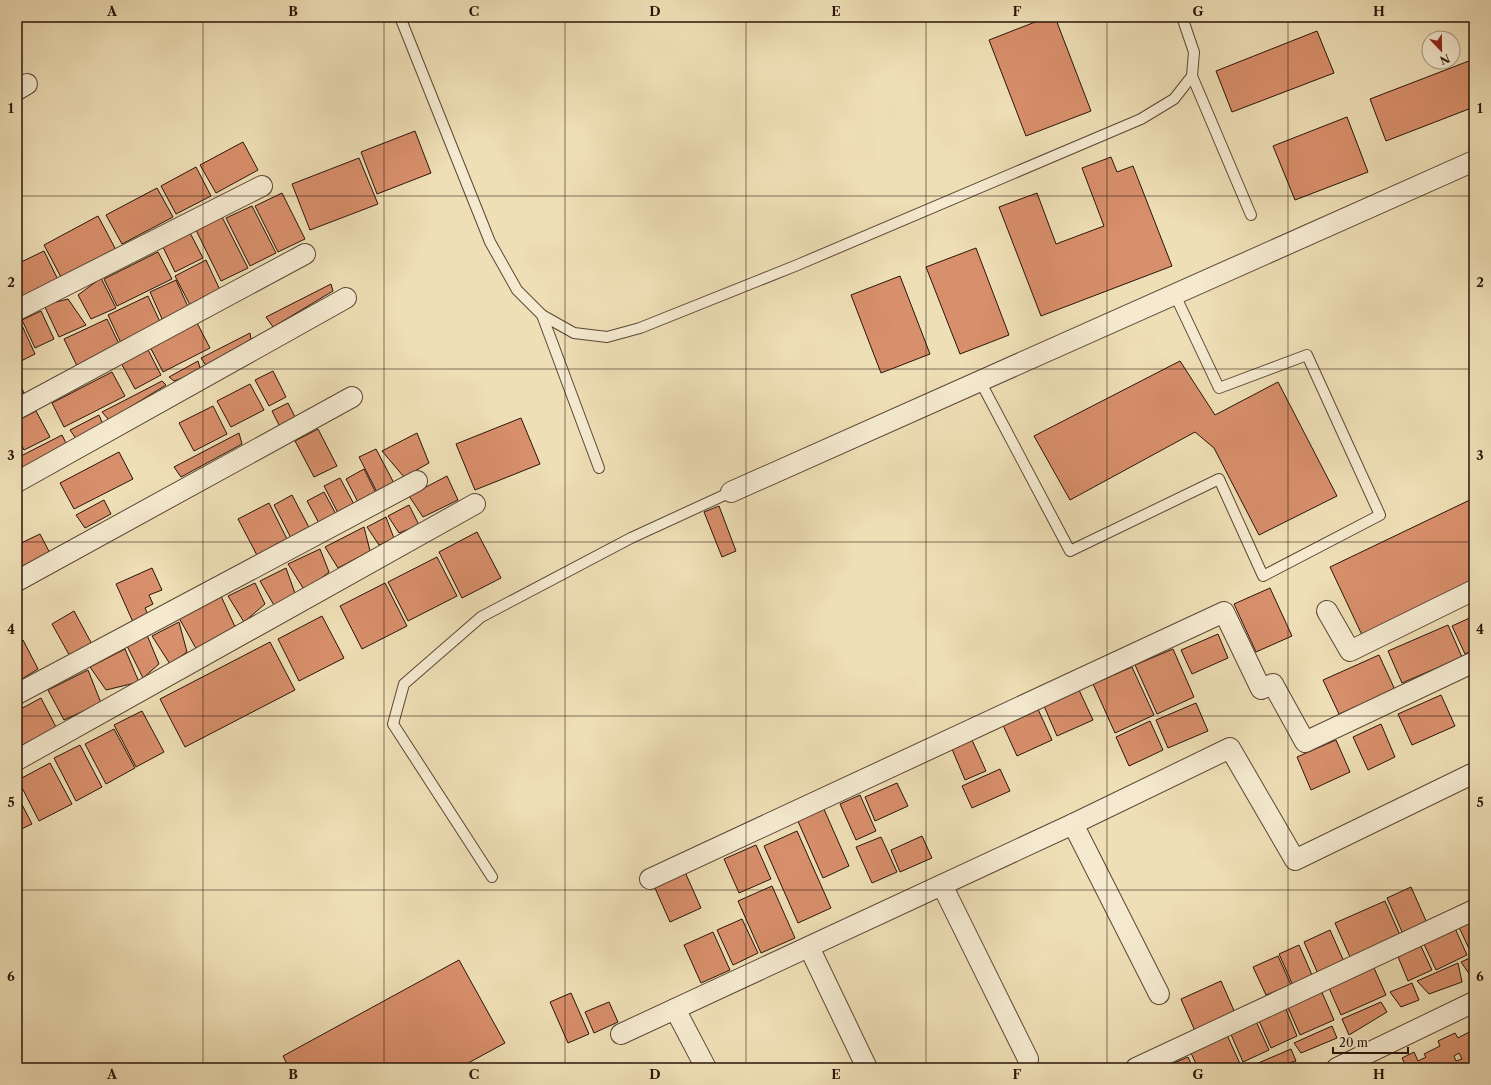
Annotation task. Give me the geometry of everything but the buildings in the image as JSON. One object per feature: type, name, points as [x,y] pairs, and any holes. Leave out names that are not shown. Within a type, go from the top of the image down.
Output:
[{"type":"street","points":[[731,492],[1474,161]]},
{"type":"street","points":[[17,310],[262,186]]},
{"type":"street","points":[[17,409],[305,254]]},
{"type":"street","points":[[17,482],[346,298]]},
{"type":"street","points":[[17,581],[352,397]]},
{"type":"street","points":[[17,694],[417,481]]},
{"type":"street","points":[[17,760],[475,504]]},
{"type":"street","points":[[1327,611],[1350,652],[1474,590]]},
{"type":"street","points":[[650,879],[1224,612],[1261,689],[1273,684],[1305,742],[1474,662]]},
{"type":"street","points":[[621,1034],[1073,824],[1230,748],[1295,860],[1474,772]]},
{"type":"street","points":[[1073,824],[1159,994]]},
{"type":"street","points":[[942,885],[1028,1059]]},
{"type":"street","points":[[1136,1068],[1474,910]]},
{"type":"street","points":[[809,947],[867,1068]]},
{"type":"street","points":[[1337,1068],[1474,1002]]},
{"type":"street","points":[[675,1009],[706,1068]]},
{"type":"lane","points":[[400,17],[490,242],[517,290],[542,315],[574,333],[607,337],[640,328],[802,263],[1141,119],[1174,99],[1192,76]]},
{"type":"lane","points":[[1182,17],[1194,52],[1192,76],[1251,216]]},
{"type":"lane","points":[[980,381],[1070,551],[1219,479],[1263,576],[1380,515],[1307,355],[1219,388],[1175,294]]},
{"type":"lane","points":[[542,315],[599,468]]},
{"type":"lane","points":[[492,877],[393,724],[404,684],[481,617],[631,538],[731,492]]}]
